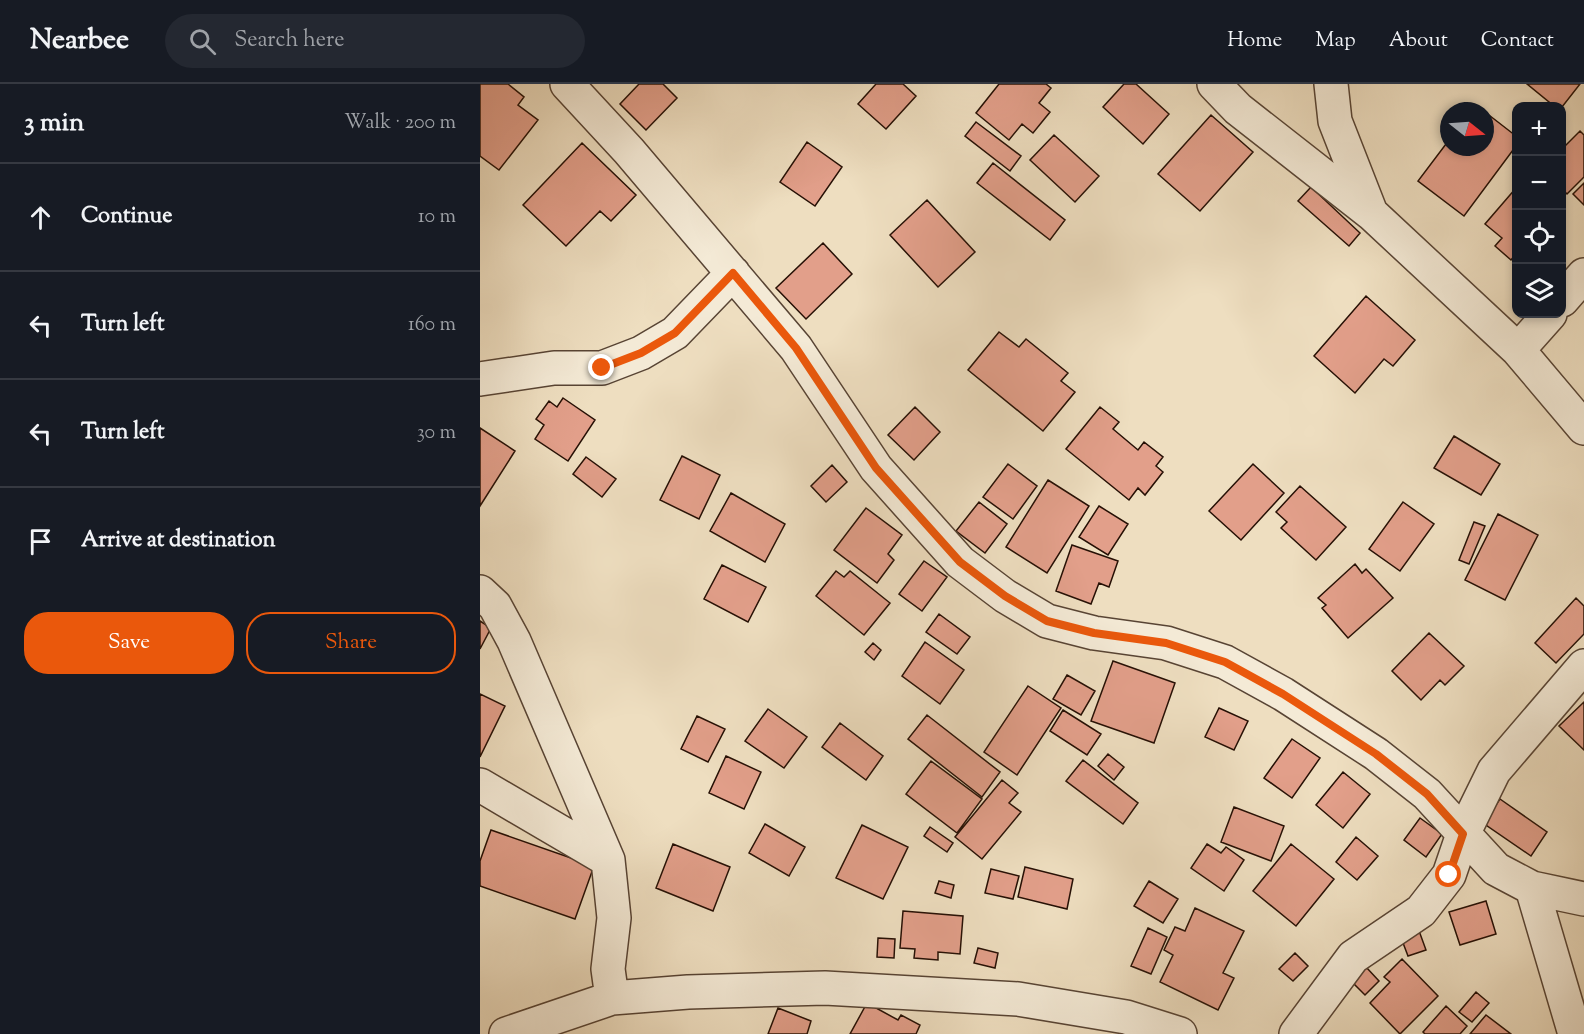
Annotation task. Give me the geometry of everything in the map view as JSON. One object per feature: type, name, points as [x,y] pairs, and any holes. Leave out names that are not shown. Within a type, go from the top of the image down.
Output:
[{"type":"street","points":[[567,84],[622,143],[796,348],[876,468],[960,562],[1005,596],[1047,621],[1094,633],[1166,643],[1225,662],[1283,694],[1376,754],[1427,794],[1496,869],[1532,888],[1584,899]]},
{"type":"street","points":[[1214,84],[1238,109],[1372,214],[1518,350],[1584,428]]},
{"type":"street","points":[[1331,84],[1335,121],[1372,214]]},
{"type":"street","points":[[480,379],[554,368],[602,368],[641,353],[675,333],[733,273]]},
{"type":"street","points":[[1566,295],[1584,275]]},
{"type":"street","points":[[1518,350],[1546,318]]},
{"type":"street","points":[[480,592],[495,606],[514,641],[608,860],[614,918],[608,969],[612,998]]},
{"type":"street","points":[[1296,1034],[1353,957],[1421,911],[1449,875],[1463,834],[1494,771],[1584,666]]},
{"type":"street","points":[[480,785],[608,860]]},
{"type":"street","points":[[1532,888],[1575,1034]]},
{"type":"street","points":[[506,1034],[612,998],[688,992],[825,988],[1018,999],[1126,1017],[1180,1034]]},
{"type":"building","points":[[480,84],[508,84],[524,97],[518,105],[538,120],[499,170],[480,156]]},
{"type":"building","points":[[639,84],[663,84],[677,98],[646,130],[620,104]]},
{"type":"building","points":[[876,84],[903,84],[916,96],[886,129],[858,104]]},
{"type":"building","points":[[999,84],[1046,84],[1051,88],[1039,103],[1050,112],[1033,133],[1022,124],[1009,140],[976,113]]},
{"type":"building","points":[[1124,84],[1136,84],[1169,114],[1143,144],[1103,107]]},
{"type":"building","points":[[1527,84],[1580,84],[1566,102],[1549,102]]},
{"type":"building","points":[[1211,115],[1253,152],[1200,211],[1158,174]]},
{"type":"building","points":[[1494,119],[1512,133],[1512,151],[1464,216],[1418,181],[1440,152],[1440,156],[1494,156]]},
{"type":"building","points":[[976,122],[1021,156],[1010,171],[965,136]]},
{"type":"building","points":[[1580,131],[1584,135],[1584,177],[1567,194],[1566,193],[1566,145]]},
{"type":"building","points":[[1054,135],[1099,176],[1075,202],[1030,160]]},
{"type":"building","points":[[807,142],[842,167],[815,206],[780,182]]},
{"type":"building","points":[[582,143],[636,195],[611,221],[600,211],[566,246],[523,205]]},
{"type":"building","points":[[993,163],[1065,220],[1050,240],[977,183]]},
{"type":"building","points":[[1584,183],[1584,205],[1573,194]]},
{"type":"building","points":[[1311,187],[1360,233],[1349,246],[1298,201]]},
{"type":"building","points":[[1512,193],[1511,260],[1495,246],[1502,238],[1485,224]]},
{"type":"building","points":[[927,200],[975,252],[938,287],[890,235]]},
{"type":"building","points":[[823,243],[852,274],[806,319],[776,288]]},
{"type":"building","points":[[1366,296],[1415,340],[1393,366],[1384,359],[1355,393],[1314,356]]},
{"type":"building","points":[[999,332],[1019,347],[1026,339],[1068,373],[1061,381],[1075,392],[1043,431],[968,370]]},
{"type":"building","points":[[563,398],[595,420],[568,461],[535,439],[544,425],[536,419],[549,401],[557,407]]},
{"type":"building","points":[[915,407],[940,432],[914,460],[888,435]]},
{"type":"building","points":[[1100,407],[1119,422],[1113,429],[1138,450],[1144,442],[1163,457],[1156,466],[1163,472],[1145,495],[1138,488],[1129,500],[1066,449]]},
{"type":"building","points":[[480,428],[515,451],[480,506]]},
{"type":"building","points":[[1454,436],[1500,464],[1481,495],[1434,468]]},
{"type":"building","points":[[682,456],[720,475],[699,519],[660,500]]},
{"type":"building","points":[[586,457],[616,479],[602,497],[573,474]]},
{"type":"building","points":[[1008,464],[1037,486],[1013,519],[983,497]]},
{"type":"building","points":[[1253,464],[1284,493],[1241,540],[1209,511]]},
{"type":"building","points":[[832,465],[847,482],[826,502],[811,486]]},
{"type":"building","points":[[1048,480],[1089,506],[1047,573],[1006,547]]},
{"type":"building","points":[[1300,486],[1346,527],[1316,560],[1281,528],[1287,522],[1276,512]]},
{"type":"building","points":[[731,493],[785,524],[765,562],[710,531]]},
{"type":"building","points":[[979,502],[1007,524],[985,553],[956,531]]},
{"type":"building","points":[[1403,502],[1434,524],[1400,571],[1369,549]]},
{"type":"building","points":[[1099,506],[1128,524],[1108,555],[1079,537]]},
{"type":"building","points":[[866,508],[902,535],[888,554],[894,560],[877,583],[834,550]]},
{"type":"building","points":[[1498,514],[1538,535],[1505,600],[1465,580]]},
{"type":"building","points":[[1474,522],[1485,526],[1469,564],[1459,560]]},
{"type":"building","points":[[1072,545],[1118,561],[1109,587],[1099,583],[1091,604],[1056,591]]},
{"type":"building","points":[[924,561],[947,577],[922,611],[899,594]]},
{"type":"building","points":[[1355,564],[1362,573],[1366,569],[1393,598],[1348,638],[1322,608],[1326,605],[1318,598]]},
{"type":"building","points":[[722,565],[766,587],[748,622],[704,599]]},
{"type":"building","points":[[836,571],[844,577],[850,571],[890,603],[864,635],[816,596]]},
{"type":"building","points":[[1576,598],[1584,606],[1584,634],[1556,663],[1535,643]]},
{"type":"building","points":[[939,614],[970,637],[957,654],[926,632]]},
{"type":"building","points":[[480,621],[491,628],[480,649]]},
{"type":"building","points":[[1429,633],[1464,666],[1445,685],[1440,680],[1421,700],[1392,671]]},
{"type":"building","points":[[925,642],[964,670],[940,704],[902,676]]},
{"type":"building","points":[[873,643],[881,650],[874,660],[865,652]]},
{"type":"building","points":[[1113,661],[1175,683],[1154,743],[1091,721]]},
{"type":"building","points":[[1067,675],[1095,691],[1081,715],[1053,699]]},
{"type":"building","points":[[1028,686],[1061,708],[1017,775],[984,752]]},
{"type":"building","points":[[480,694],[505,706],[480,757]]},
{"type":"building","points":[[1584,702],[1584,750],[1559,726]]},
{"type":"building","points":[[1219,708],[1248,721],[1234,750],[1205,737]]},
{"type":"building","points":[[768,709],[807,737],[784,768],[745,741]]},
{"type":"building","points":[[1063,710],[1101,734],[1087,755],[1050,731]]},
{"type":"building","points":[[927,715],[1000,772],[982,797],[908,739]]},
{"type":"building","points":[[697,716],[725,729],[708,762],[681,749]]},
{"type":"building","points":[[840,723],[883,756],[866,780],[822,747]]},
{"type":"building","points":[[1292,739],[1320,758],[1292,798],[1264,778]]},
{"type":"building","points":[[1108,754],[1124,767],[1114,780],[1098,766]]},
{"type":"building","points":[[726,756],[761,772],[744,809],[709,793]]},
{"type":"building","points":[[1083,760],[1138,803],[1123,824],[1066,781]]},
{"type":"building","points":[[931,761],[982,799],[957,833],[906,794]]},
{"type":"building","points":[[1343,772],[1370,794],[1343,828],[1316,805]]},
{"type":"building","points":[[1002,780],[1018,793],[1009,803],[1021,812],[982,859],[955,837]]},
{"type":"building","points":[[1500,799],[1547,832],[1531,856],[1483,823]]},
{"type":"building","points":[[1234,807],[1284,826],[1271,861],[1221,842]]},
{"type":"building","points":[[1420,818],[1442,834],[1426,857],[1404,840]]},
{"type":"building","points":[[765,824],[805,847],[789,876],[749,853]]},
{"type":"building","points":[[862,825],[908,847],[883,899],[836,878]]},
{"type":"building","points":[[930,827],[953,843],[947,852],[924,836]]},
{"type":"building","points":[[491,830],[594,866],[575,919],[480,886],[480,861]]},
{"type":"building","points":[[1356,837],[1378,856],[1357,880],[1336,862]]},
{"type":"building","points":[[673,844],[730,867],[713,911],[656,888]]},
{"type":"building","points":[[1207,844],[1221,853],[1226,847],[1244,860],[1224,891],[1191,868]]},
{"type":"building","points":[[1291,844],[1334,879],[1296,926],[1253,891]]},
{"type":"building","points":[[1025,867],[1073,879],[1067,909],[1018,897]]},
{"type":"building","points":[[991,869],[1019,876],[1013,899],[985,893]]},
{"type":"building","points":[[939,881],[954,885],[951,898],[935,893]]},
{"type":"building","points":[[1149,881],[1178,899],[1163,923],[1134,906]]},
{"type":"building","points":[[1486,901],[1496,934],[1460,945],[1449,912]]},
{"type":"building","points":[[1195,908],[1244,931],[1223,973],[1234,978],[1218,1010],[1160,982],[1173,955],[1164,950],[1175,927],[1185,931]]},
{"type":"building","points":[[903,911],[963,916],[960,954],[938,952],[938,960],[914,958],[915,949],[900,948]]},
{"type":"building","points":[[1148,928],[1167,937],[1151,974],[1131,966]]},
{"type":"building","points":[[1418,928],[1426,950],[1408,956],[1400,935]]},
{"type":"building","points":[[878,938],[895,939],[894,958],[877,957]]},
{"type":"building","points":[[978,948],[998,953],[995,968],[974,963]]},
{"type":"building","points":[[1295,953],[1308,966],[1293,981],[1279,969]]},
{"type":"building","points":[[1402,959],[1438,996],[1400,1034],[1370,1003],[1390,982],[1384,977]]},
{"type":"building","points":[[1366,967],[1379,981],[1365,995],[1352,982]]},
{"type":"building","points":[[1476,992],[1489,1003],[1472,1022],[1459,1012]]},
{"type":"building","points":[[867,1003],[898,1020],[901,1015],[920,1025],[916,1034],[850,1034]]},
{"type":"building","points":[[1446,1006],[1467,1026],[1460,1034],[1425,1034],[1423,1032]]},
{"type":"building","points":[[778,1008],[811,1021],[807,1034],[768,1034]]},
{"type":"building","points":[[1486,1015],[1511,1034],[1470,1034]]},
{"type":"route","points":[[602,368],[641,353],[675,333],[733,273],[796,348],[876,468],[960,562],[1005,596],[1047,621],[1094,633],[1166,643],[1225,662],[1283,694],[1376,754],[1427,794],[1463,834],[1449,875]]}]
